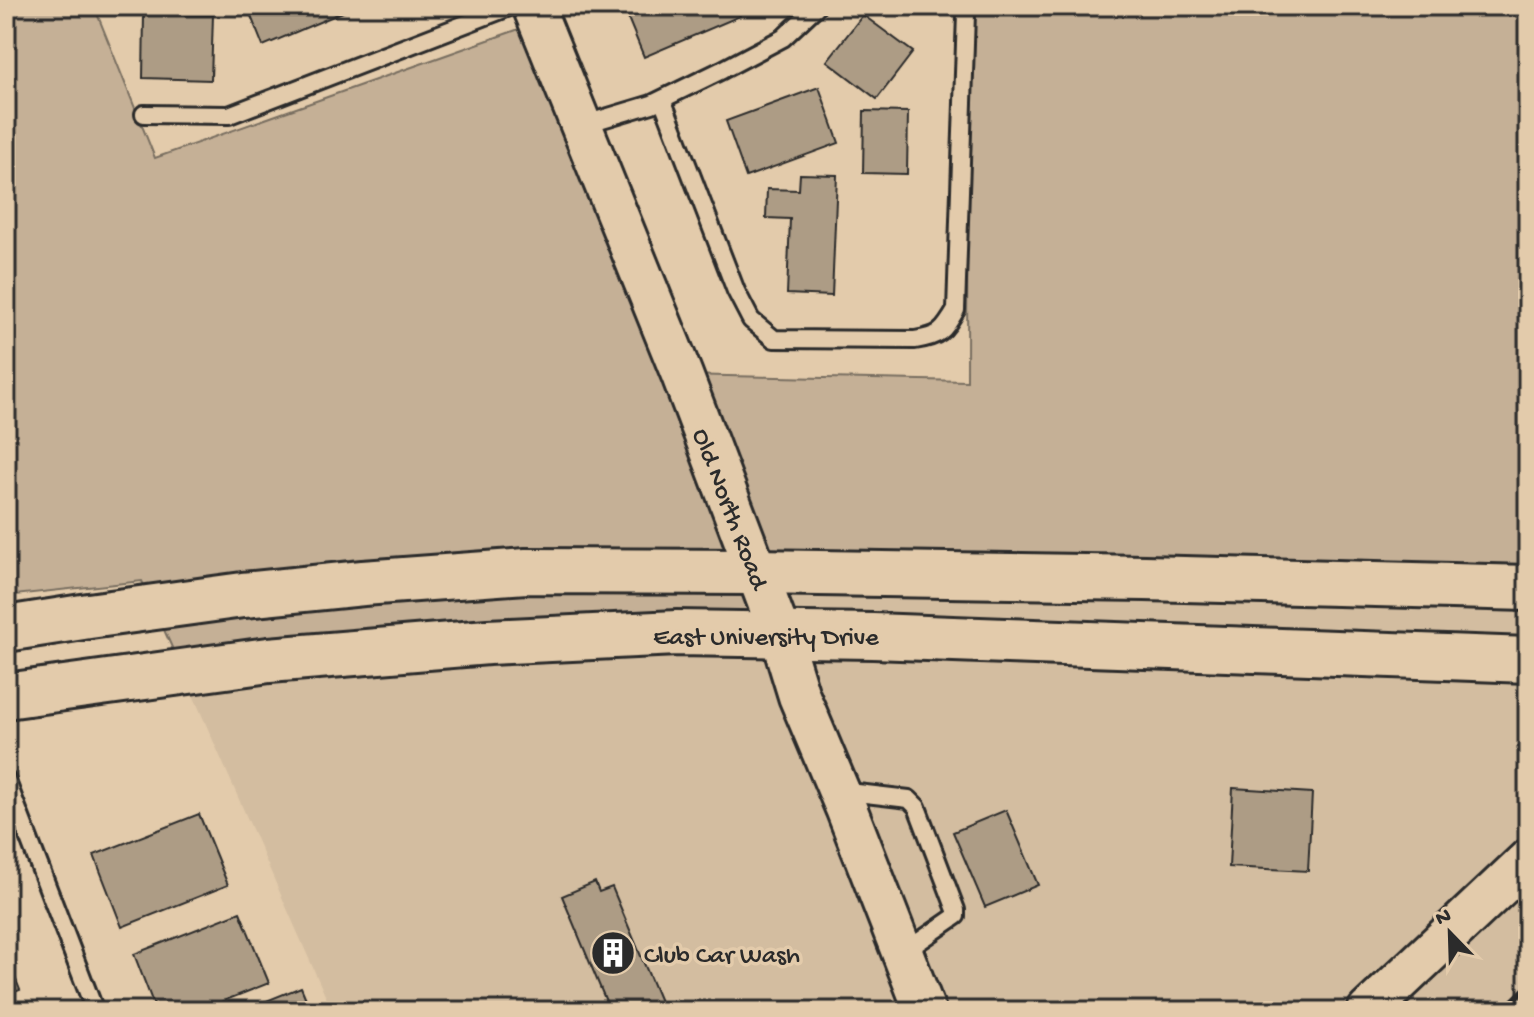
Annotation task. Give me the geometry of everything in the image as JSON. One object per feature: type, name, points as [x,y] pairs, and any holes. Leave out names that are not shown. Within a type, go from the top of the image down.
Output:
[{"type":"main road","points":[[6,629],[243,595],[526,571],[1145,578],[1528,588]]},
{"type":"main road","name":"East University Drive","points":[[6,696],[269,660],[488,642],[677,633],[873,636],[1528,660]]},
{"type":"street","name":"Old North Road","points":[[533,6],[682,375],[780,634],[799,696],[925,1011]]},
{"type":"street","points":[[1368,1011],[1528,860]]},
{"type":"lane","points":[[144,114],[229,115],[512,6]]},
{"type":"lane","points":[[581,125],[652,104],[783,38],[817,6]]},
{"type":"lane","points":[[662,99],[736,291],[751,320],[774,339],[915,340],[934,337],[947,326],[956,310],[966,14],[963,6]]},
{"type":"lane","points":[[6,779],[95,1011]]},
{"type":"lane","points":[[838,790],[909,799],[917,807],[956,916],[902,953]]},
{"type":"shaded area","points":[[6,6],[94,6],[155,158],[539,22],[682,375],[967,381],[968,6],[1528,6],[1528,588],[756,572],[780,634],[183,672],[142,581],[6,596]]},
{"type":"shaded area","points":[[755,572],[1528,588],[1528,1011],[332,1011],[183,672]]},
{"type":"building","points":[[247,6],[357,6],[263,46]]},
{"type":"building","points":[[623,6],[736,6],[740,16],[644,57]]},
{"type":"building","points":[[144,14],[213,15],[211,80],[143,78]]},
{"type":"building","points":[[863,15],[913,52],[877,99],[827,61]]},
{"type":"building","points":[[819,87],[839,143],[746,177],[726,121]]},
{"type":"building","points":[[864,111],[908,112],[907,174],[863,173]]},
{"type":"building","points":[[800,174],[837,175],[832,296],[787,294],[790,219],[766,218],[767,189],[799,190]]},
{"type":"building","points":[[1233,788],[1312,793],[1308,871],[1229,867]]},
{"type":"building","points":[[1006,810],[1038,885],[985,907],[953,832]]},
{"type":"building","points":[[199,814],[228,885],[122,927],[94,855]]},
{"type":"building","name":"Club Car Wash","points":[[595,882],[599,892],[612,887],[664,1011],[610,1011],[562,896]]},
{"type":"building","points":[[240,912],[269,983],[198,1011],[156,1011],[134,954]]},
{"type":"building","points":[[6,955],[20,990],[6,995]]},
{"type":"building","points":[[301,987],[311,1011],[250,1011],[249,1008]]},
{"type":"railway","points":[[1502,1011],[1528,986]]},
{"type":"place","name":"Club Car Wash","points":[[613,953]]}]
